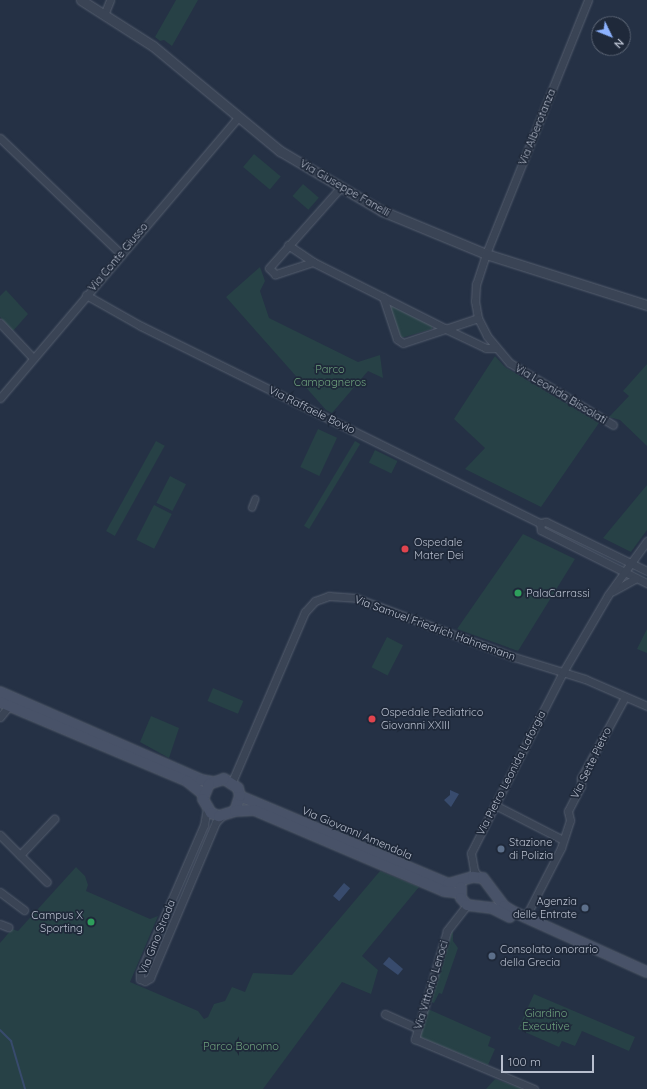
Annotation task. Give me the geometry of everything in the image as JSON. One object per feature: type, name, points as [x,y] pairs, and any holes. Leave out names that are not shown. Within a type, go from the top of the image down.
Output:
[{"type":"main road","points":[[0,692],[201,780],[213,782],[224,779],[232,782],[240,796],[235,811]]},
{"type":"main road","points":[[5,704],[187,781],[204,795],[206,808],[211,813],[222,816]]},
{"type":"main road","points":[[204,795],[213,782]]},
{"type":"main road","name":"Via Giovanni Amendola","points":[[240,796],[448,884],[478,877]]},
{"type":"main road","name":"Via Giovanni Amendola","points":[[222,816],[235,811],[254,810],[444,891],[460,893]]},
{"type":"main road","points":[[478,877],[490,886],[504,906],[525,918],[647,972]]},
{"type":"main road","points":[[465,880],[460,893],[467,905],[492,908],[647,978]]},
{"type":"main road","points":[[481,906],[489,900],[490,886]]},
{"type":"street","name":"Via Giuseppe Fanelli","points":[[81,0],[153,46],[280,150],[340,188],[427,232],[486,254],[647,305]]},
{"type":"street","points":[[104,15],[110,0]]},
{"type":"street","name":"Via Alberotanza","points":[[486,254],[588,0]]},
{"type":"street","name":"Via Conte Giusso","points":[[0,398],[238,117]]},
{"type":"street","points":[[0,138],[121,254]]},
{"type":"street","points":[[313,262],[274,274],[269,268],[340,188]]},
{"type":"street","points":[[288,245],[313,262],[446,329],[486,348],[495,348]]},
{"type":"street","name":"Via Leonida Bissolati","points":[[486,254],[476,284],[478,318],[495,348],[510,363],[613,426]]},
{"type":"street","points":[[298,267],[303,263],[303,256]]},
{"type":"street","name":"Via Raffaele Bovio","points":[[86,295],[141,326],[540,523],[546,522],[647,571]]},
{"type":"street","points":[[383,297],[398,341],[405,343],[478,318]]},
{"type":"street","points":[[0,323],[33,358]]},
{"type":"street","points":[[252,508],[255,500]]},
{"type":"street","name":"Via Raffaele Bovio","points":[[540,523],[541,530],[647,584]]},
{"type":"street","name":"Via Pietro Leonida Laforgia","points":[[478,877],[474,870],[471,853],[495,805],[563,672],[608,595],[647,541]]},
{"type":"street","points":[[608,595],[636,578]]},
{"type":"street","name":"Via Samuel Friedrich Hahnemann","points":[[232,782],[305,612],[311,604],[322,597],[356,598],[514,657],[563,672],[647,706]]},
{"type":"street","name":"Via Sette Pietro","points":[[525,918],[563,840],[570,820],[568,811],[581,786],[581,778],[625,697]]},
{"type":"street","points":[[0,717],[5,704]]},
{"type":"street","points":[[495,805],[563,840]]},
{"type":"street","name":"Via Gino Strada","points":[[206,808],[204,825],[140,973],[140,979],[145,981],[150,978],[214,826],[222,816]]},
{"type":"street","points":[[20,854],[54,819]]},
{"type":"street","points":[[0,835],[47,882]]},
{"type":"street","points":[[0,892],[24,910]]},
{"type":"street","name":"Via Vittorio Lenoci","points":[[467,905],[447,931],[415,1039],[534,1089]]},
{"type":"street","points":[[0,924],[8,927]]},
{"type":"street","points":[[385,1014],[418,1029]]},
{"type":"green space","points":[[176,0],[198,0],[172,46],[164,40],[160,41],[155,37]]},
{"type":"green space","points":[[254,154],[281,176],[270,190],[243,167]]},
{"type":"green space","points":[[303,184],[319,198],[308,210],[293,196]]},
{"type":"green space","name":"Parco Campagneros","points":[[260,267],[265,281],[260,291],[269,318],[358,362],[380,355],[383,378],[368,371],[332,413],[326,410],[226,297]]},
{"type":"green space","points":[[6,290],[28,314],[13,331],[0,317],[0,296]]},
{"type":"green space","points":[[392,306],[432,326],[432,329],[401,338],[390,308]]},
{"type":"green space","points":[[495,356],[505,367],[599,423],[541,507],[465,469],[485,448],[454,419]]},
{"type":"green space","points":[[647,364],[647,446],[620,420],[609,417],[629,396],[623,391]]},
{"type":"green space","points":[[318,429],[337,438],[319,476],[300,467]]},
{"type":"green space","points":[[156,441],[165,446],[115,536],[106,531]]},
{"type":"green space","points":[[355,441],[360,444],[309,529],[304,526]]},
{"type":"green space","points":[[375,450],[397,461],[391,474],[369,463]]},
{"type":"green space","points":[[170,476],[186,484],[172,511],[156,503]]},
{"type":"green space","points":[[647,485],[647,530],[631,552],[603,538]]},
{"type":"green space","points":[[154,505],[172,514],[154,549],[136,540]]},
{"type":"green space","name":"PalaCarrassi","points":[[523,534],[575,559],[518,651],[457,629]]},
{"type":"green space","points":[[647,629],[647,653],[637,649]]},
{"type":"green space","points":[[387,637],[403,645],[388,675],[372,667]]},
{"type":"green space","points":[[213,688],[243,701],[238,714],[208,701]]},
{"type":"green space","points":[[151,716],[179,728],[169,758],[140,742]]},
{"type":"green space","name":"Parco Bonomo","points":[[76,867],[85,876],[88,885],[86,891],[150,919],[158,916],[130,982],[198,1011],[204,1019],[208,1017],[214,1004],[225,1001],[232,987],[245,992],[253,973],[292,975],[380,871],[419,887],[362,956],[378,970],[371,994],[342,982],[263,1089],[0,1089],[0,943],[12,929],[18,931]]},
{"type":"green space","points":[[453,928],[453,941],[458,948],[442,994],[439,993],[434,1003],[431,1002]]},
{"type":"green space","name":"Giardino Executive","points":[[534,994],[635,1037],[629,1051],[582,1031],[575,1046],[562,1041],[559,1047],[518,1029]]},
{"type":"green space","points":[[428,1009],[491,1037],[488,1046],[495,1049],[488,1065],[420,1037]]},
{"type":"green space","points":[[495,1079],[522,1089],[486,1089]]},
{"type":"water","points":[[450,790],[459,794],[451,807],[444,800],[450,795]]},
{"type":"water","points":[[344,883],[350,888],[339,901],[333,896]]},
{"type":"water","points":[[389,957],[403,969],[398,975],[383,964]]},
{"type":"waterway","points":[[0,1030],[11,1041],[25,1089]]},
{"type":"place","name":"Ospedale Mater Dei","points":[[405,549]]},
{"type":"place","name":"PalaCarrassi","points":[[518,593]]},
{"type":"place","name":"Ospedale Pediatrico Giovanni XXIII","points":[[372,719]]},
{"type":"place","name":"Stazione di Polizia","points":[[501,849]]},
{"type":"place","name":"Agenzia delle Entrate","points":[[585,908]]},
{"type":"place","name":"Campus X Sporting","points":[[91,922]]},
{"type":"place","name":"Consolato onorario della Grecia","points":[[492,956]]}]
